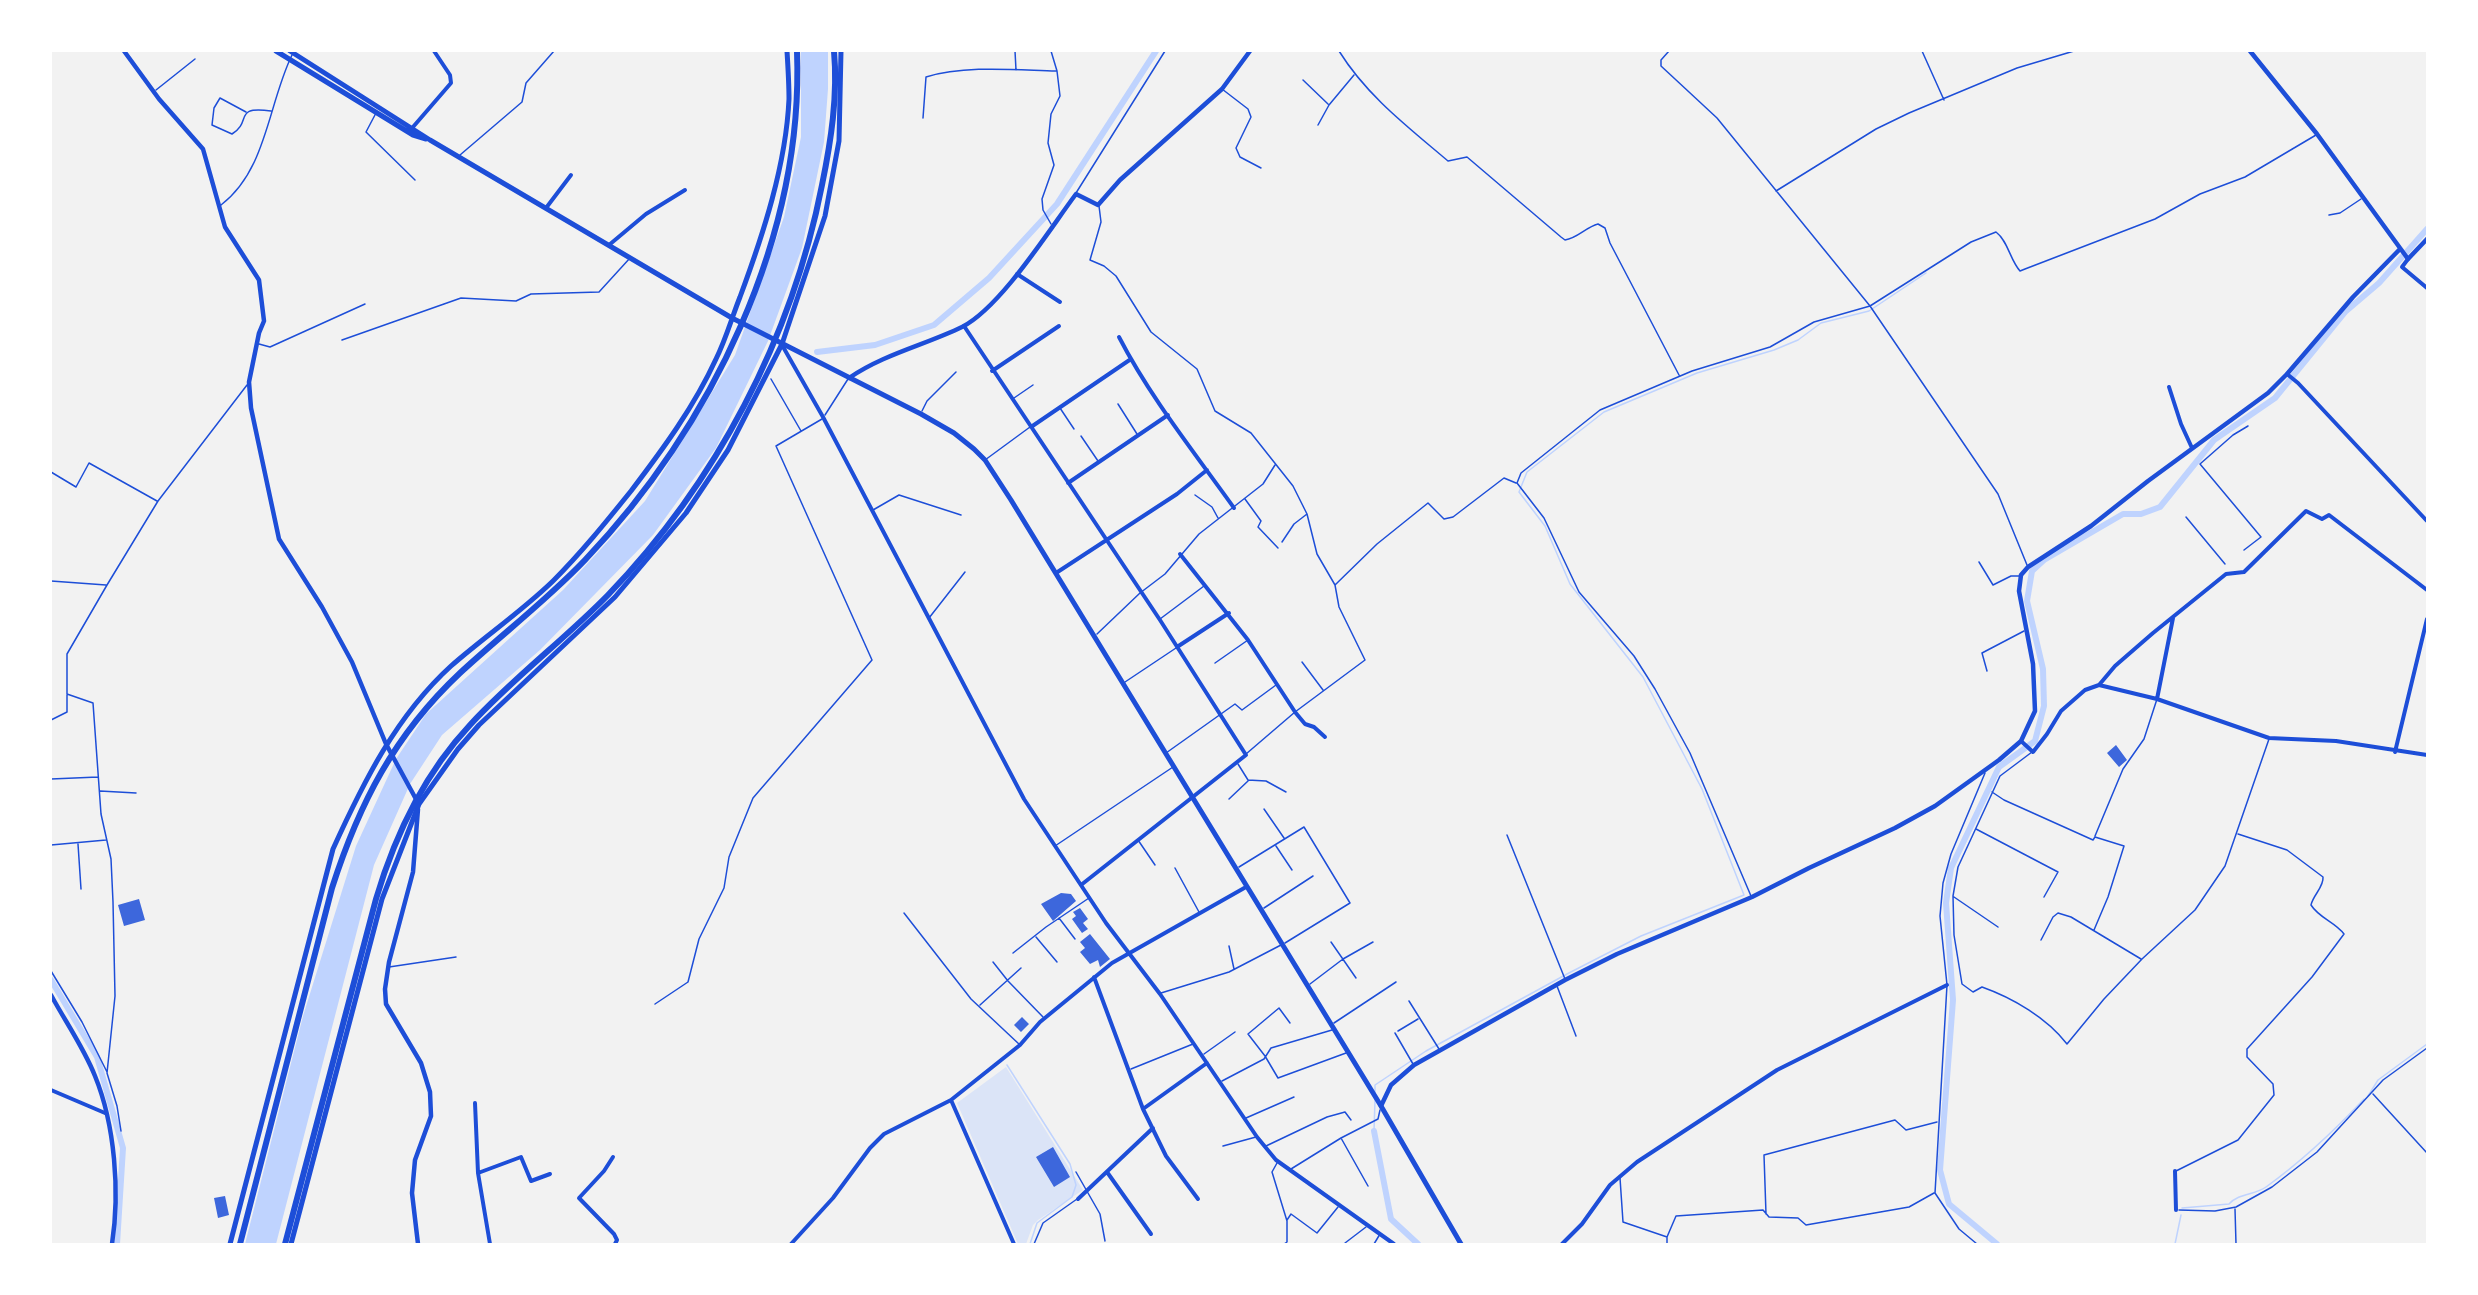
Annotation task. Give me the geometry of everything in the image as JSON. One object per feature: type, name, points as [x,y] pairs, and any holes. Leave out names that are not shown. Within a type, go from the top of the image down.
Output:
[{"type":"highway","points":[[240,1244],[332,888],[367,799],[381,771],[415,722],[458,675],[558,587],[585,560],[633,504],[691,424],[724,363],[763,267],[775,226],[795,134],[797,51]]},
{"type":"highway","points":[[285,1244],[376,899],[386,866],[406,817],[433,773],[463,732],[492,702],[587,616],[638,563],[679,510],[720,448],[768,356],[796,285],[813,225],[830,146],[834,51]]},
{"type":"main road","points":[[276,51],[291,53],[378,109],[413,135],[430,140]]},
{"type":"main road","points":[[230,1244],[333,849],[358,793],[386,744],[427,692],[450,667],[513,617],[554,580],[605,523],[664,447],[694,401],[717,358],[771,202],[789,99],[787,51]]},
{"type":"main road","points":[[291,1244],[382,899],[419,804],[458,749],[479,725],[615,597],[686,513],[728,450],[782,344],[825,216],[839,141],[841,51]]},
{"type":"main road","points":[[378,109],[744,325],[921,414],[954,433],[985,460],[1381,1106],[1461,1244]]},
{"type":"street","points":[[124,51],[154,92],[203,149],[225,227],[259,280],[264,321],[249,382],[253,419],[279,539],[322,607],[352,662],[386,744],[419,804],[412,872],[388,967],[385,989],[386,1004],[421,1064],[430,1092],[431,1116],[415,1160],[412,1193],[418,1244]]},
{"type":"street","points":[[412,127],[451,83],[450,75],[434,51]]},
{"type":"street","points":[[849,378],[868,366],[963,326],[985,312],[1017,274],[1076,194],[1098,205],[1120,180],[1222,89],[1250,51]]},
{"type":"street","points":[[2250,51],[2317,134],[2361,198],[2408,260]]},
{"type":"street","points":[[546,208],[572,175]]},
{"type":"street","points":[[609,245],[646,214],[685,190]]},
{"type":"street","points":[[2427,239],[2402,267],[2427,288]]},
{"type":"street","points":[[1381,1106],[1391,1085],[1414,1065],[1440,1050],[1557,984],[1617,954],[1752,897],[1895,828],[1935,806],[1987,769],[2021,741],[2035,711],[2034,664],[2019,591],[2021,576],[2028,567],[2091,526],[2268,393],[2353,297],[2400,249]]},
{"type":"street","points":[[1017,274],[1060,302]]},
{"type":"street","points":[[963,326],[1160,620],[1246,755],[1191,796],[1081,885]]},
{"type":"street","points":[[992,371],[1059,326]]},
{"type":"street","points":[[1119,337],[1168,415],[1234,508]]},
{"type":"street","points":[[782,344],[824,417],[1024,799],[1054,847],[1106,923],[1160,994],[1257,1137],[1277,1162],[1394,1244]]},
{"type":"street","points":[[1030,427],[1131,359]]},
{"type":"street","points":[[2287,374],[2427,521]]},
{"type":"street","points":[[2169,387],[2181,424],[2192,448]]},
{"type":"street","points":[[1068,483],[1168,415]]},
{"type":"street","points":[[1056,573],[1177,494],[1207,470]]},
{"type":"street","points":[[2021,741],[2033,752],[2048,734],[2061,711],[2085,690],[2099,685],[2115,666],[2226,574],[2244,572],[2306,511],[2322,519],[2329,515],[2427,590]]},
{"type":"street","points":[[1180,554],[1229,613],[1295,712],[1305,724],[1314,727],[1325,737]]},
{"type":"street","points":[[1177,647],[1229,613]]},
{"type":"street","points":[[2157,699],[2173,617]]},
{"type":"street","points":[[2395,752],[2427,619]]},
{"type":"street","points":[[2099,685],[2157,699],[2269,738],[2336,741],[2395,752],[2427,755]]},
{"type":"street","points":[[791,1244],[833,1198],[870,1148],[884,1134],[951,1100],[1020,1045],[1045,1018],[1112,963],[1246,887]]},
{"type":"street","points":[[1094,977],[1143,1109],[1166,1156],[1198,1199]]},
{"type":"street","points":[[1562,1244],[1582,1224],[1611,1185],[1637,1162],[1777,1070],[1947,985]]},
{"type":"street","points":[[51,995],[95,1076],[105,1113],[115,1172],[115,1222],[112,1244]]},
{"type":"street","points":[[1143,1109],[1207,1063]]},
{"type":"street","points":[[51,1090],[105,1113]]},
{"type":"street","points":[[951,1100],[1014,1244]]},
{"type":"street","points":[[475,1103],[478,1173],[490,1244]]},
{"type":"street","points":[[1078,1199],[1152,1128]]},
{"type":"street","points":[[478,1173],[521,1157],[531,1181],[550,1174]]},
{"type":"street","points":[[612,1157],[604,1171],[579,1198],[614,1234],[617,1240],[615,1244]]},
{"type":"street","points":[[2175,1171],[2176,1210]]},
{"type":"street","points":[[1107,1172],[1151,1234]]},
{"type":"lane","points":[[458,157],[522,102],[526,83],[554,51]]},
{"type":"lane","points":[[1015,51],[1016,70]]},
{"type":"lane","points":[[1051,51],[1057,71],[1060,96],[1051,114],[1048,143],[1054,165],[1042,199],[1042,210],[1053,225]]},
{"type":"lane","points":[[1076,194],[1165,51]]},
{"type":"lane","points":[[1339,51],[1354,75],[1381,105],[1448,161],[1467,157],[1565,240],[1598,224],[1605,228],[1610,243],[1679,376]]},
{"type":"lane","points":[[1669,51],[1661,60],[1661,66],[1717,118],[1870,306],[1998,494],[2028,567]]},
{"type":"lane","points":[[1922,51],[1944,100]]},
{"type":"lane","points":[[1776,191],[1876,129],[2009,71],[2074,51]]},
{"type":"lane","points":[[220,206],[234,195],[246,180],[260,150],[291,53]]},
{"type":"lane","points":[[154,92],[195,59]]},
{"type":"lane","points":[[923,118],[926,77],[937,74],[1016,70],[1057,71]]},
{"type":"lane","points":[[1318,125],[1329,105],[1354,75]]},
{"type":"lane","points":[[1303,80],[1329,105]]},
{"type":"lane","points":[[1222,89],[1248,109],[1251,117],[1236,148],[1240,157],[1262,168]]},
{"type":"lane","points":[[246,112],[220,99],[214,108],[212,125],[232,134],[237,131],[246,112],[252,109],[272,111]]},
{"type":"lane","points":[[378,109],[366,132],[415,180]]},
{"type":"lane","points":[[1517,483],[1521,473],[1599,410],[1679,376],[1770,347],[1814,322],[1870,306],[1971,242],[1996,232],[2001,236],[2016,266],[2020,271],[2025,270],[2155,219],[2200,194],[2245,177],[2317,134]]},
{"type":"lane","points":[[2329,215],[2340,213],[2361,198]]},
{"type":"lane","points":[[1098,205],[1101,222],[1090,260],[1104,266],[1116,276],[1151,332],[1197,369],[1215,411],[1251,433],[1293,486],[1308,514],[1317,554],[1335,585],[1339,607],[1365,660],[1295,712],[1246,755]]},
{"type":"lane","points":[[342,340],[461,298],[516,301],[531,294],[599,292],[630,258]]},
{"type":"lane","points":[[257,344],[270,347],[365,304]]},
{"type":"lane","points":[[921,414],[927,401],[956,372]]},
{"type":"lane","points":[[655,1004],[688,981],[699,939],[724,888],[729,856],[753,798],[872,660],[776,446],[824,417],[849,378]]},
{"type":"lane","points":[[771,379],[801,432]]},
{"type":"lane","points":[[51,720],[67,712],[67,654],[107,585],[158,501],[249,382]]},
{"type":"lane","points":[[1012,399],[1033,385]]},
{"type":"lane","points":[[1118,404],[1138,435]]},
{"type":"lane","points":[[1060,408],[1074,429]]},
{"type":"lane","points":[[2244,550],[2261,537],[2200,464],[2233,435],[2248,426]]},
{"type":"lane","points":[[985,460],[1030,427]]},
{"type":"lane","points":[[1081,435],[1099,462]]},
{"type":"lane","points":[[51,472],[76,487],[88,462],[158,501]]},
{"type":"lane","points":[[1094,637],[1140,593],[1165,574],[1199,534],[1263,484],[1275,464]]},
{"type":"lane","points":[[1335,585],[1377,544],[1428,503],[1444,519],[1453,517],[1504,478],[1517,483],[1544,518],[1579,592],[1634,656],[1655,689],[1694,762],[1752,897]]},
{"type":"lane","points":[[872,511],[899,495],[961,515]]},
{"type":"lane","points":[[1194,495],[1212,507],[1219,519]]},
{"type":"lane","points":[[1245,498],[1261,521],[1258,527],[1278,548]]},
{"type":"lane","points":[[1282,542],[1294,524],[1308,514]]},
{"type":"lane","points":[[2187,517],[2225,564]]},
{"type":"lane","points":[[1979,562],[1993,585],[2011,576],[2021,576]]},
{"type":"lane","points":[[929,618],[966,572]]},
{"type":"lane","points":[[51,580],[107,585]]},
{"type":"lane","points":[[1160,620],[1205,585]]},
{"type":"lane","points":[[1988,671],[1982,653],[2027,629]]},
{"type":"lane","points":[[1215,663],[1248,640]]},
{"type":"lane","points":[[1123,684],[1177,647]]},
{"type":"lane","points":[[1302,662],[1324,691]]},
{"type":"lane","points":[[1165,754],[1235,704],[1242,710],[1276,685]]},
{"type":"lane","points":[[67,694],[93,703],[101,813],[111,859],[116,975],[107,1073]]},
{"type":"lane","points":[[1992,792],[2004,800],[2093,840],[2123,769],[2144,739],[2157,699]]},
{"type":"lane","points":[[2033,752],[2000,776],[1974,828],[1958,867],[1953,896],[1954,935],[1962,984],[1972,992],[1982,987],[2003,995],[2051,1026],[2067,1044],[2104,999],[2142,959],[2195,910],[2226,866],[2269,738]]},
{"type":"lane","points":[[1236,762],[1248,780]]},
{"type":"lane","points":[[1054,847],[1174,766]]},
{"type":"lane","points":[[1977,1244],[1959,1229],[1935,1193],[1947,985],[1940,916],[1943,883],[1951,854],[1987,769]]},
{"type":"lane","points":[[51,779],[98,777]]},
{"type":"lane","points":[[1229,799],[1248,780],[1266,781],[1286,792]]},
{"type":"lane","points":[[99,791],[136,792]]},
{"type":"lane","points":[[1264,809],[1285,839]]},
{"type":"lane","points":[[1160,994],[1234,969],[1282,945],[1350,903],[1304,827],[1235,870]]},
{"type":"lane","points":[[1974,828],[2058,872],[2044,897]]},
{"type":"lane","points":[[2175,1171],[2238,1140],[2266,1108],[2274,1095],[2273,1084],[2247,1056],[2247,1049],[2312,977],[2344,934],[2340,928],[2315,912],[2311,905],[2324,881],[2323,877],[2287,850],[2237,834]]},
{"type":"lane","points":[[1507,836],[1565,980]]},
{"type":"lane","points":[[2094,930],[2108,897],[2124,846],[2095,837]]},
{"type":"lane","points":[[1138,839],[1155,865]]},
{"type":"lane","points":[[51,845],[107,840]]},
{"type":"lane","points":[[77,843],[81,889]]},
{"type":"lane","points":[[1275,845],[1292,870]]},
{"type":"lane","points":[[1175,868],[1200,913]]},
{"type":"lane","points":[[1260,910],[1313,876]]},
{"type":"lane","points":[[1953,896],[1998,927]]},
{"type":"lane","points":[[1013,954],[1059,918],[1090,898]]},
{"type":"lane","points":[[904,913],[945,968],[1020,1045]]},
{"type":"lane","points":[[2041,940],[2053,917],[2058,913],[2094,930],[2142,959]]},
{"type":"lane","points":[[1059,918],[1075,939]]},
{"type":"lane","points":[[1035,936],[1057,962]]},
{"type":"lane","points":[[1331,942],[1356,978]]},
{"type":"lane","points":[[1307,986],[1343,959],[1373,942]]},
{"type":"lane","points":[[1229,946],[1234,969]]},
{"type":"lane","points":[[388,967],[456,957]]},
{"type":"lane","points":[[993,962],[1008,981],[1045,1018]]},
{"type":"lane","points":[[980,1006],[1021,968]]},
{"type":"lane","points":[[51,970],[82,1022],[107,1073],[117,1106],[121,1131]]},
{"type":"lane","points":[[1221,1082],[1265,1056],[1271,1048],[1332,1027],[1396,982]]},
{"type":"lane","points":[[1557,984],[1576,1036]]},
{"type":"lane","points":[[1409,1001],[1440,1050]]},
{"type":"lane","points":[[1290,1023],[1279,1008],[1248,1034],[1278,1078],[1348,1053]]},
{"type":"lane","points":[[1398,1031],[1420,1018]]},
{"type":"lane","points":[[1202,1055],[1235,1032]]},
{"type":"lane","points":[[1395,1033],[1414,1065]]},
{"type":"lane","points":[[1129,1070],[1194,1044]]},
{"type":"lane","points":[[2176,1210],[2215,1211],[2236,1207],[2295,1170],[2317,1152],[2383,1080],[2427,1048]]},
{"type":"lane","points":[[2372,1093],[2427,1153]]},
{"type":"lane","points":[[1245,1118],[1294,1097]]},
{"type":"lane","points":[[1289,1171],[1341,1138],[1377,1119],[1381,1106]]},
{"type":"lane","points":[[1265,1146],[1327,1117],[1345,1112],[1351,1120]]},
{"type":"lane","points":[[1766,1214],[1764,1155],[1895,1120],[1906,1130],[1938,1122]]},
{"type":"lane","points":[[1223,1146],[1257,1137]]},
{"type":"lane","points":[[1341,1138],[1368,1186]]},
{"type":"lane","points":[[1277,1162],[1272,1172],[1287,1221],[1287,1242],[1284,1244]]},
{"type":"lane","points":[[1076,1172],[1100,1214],[1105,1241]]},
{"type":"lane","points":[[1620,1176],[1623,1222],[1667,1237]]},
{"type":"lane","points":[[1667,1244],[1667,1237],[1676,1216],[1763,1210],[1770,1217],[1798,1218],[1806,1225],[1909,1207],[1935,1193]]},
{"type":"lane","points":[[1034,1244],[1042,1223],[1078,1199]]},
{"type":"lane","points":[[1287,1221],[1291,1214],[1317,1233],[1339,1205]]},
{"type":"lane","points":[[2236,1207],[2234,1213],[2236,1244]]},
{"type":"lane","points":[[1345,1243],[1368,1226]]},
{"type":"lane","points":[[1374,1244],[1380,1234]]},
{"type":"shaded area","points":[[1006,1067],[1083,1190],[1038,1220],[1033,1225],[1026,1244],[1018,1244],[957,1103]]},
{"type":"water","points":[[801,51],[828,51],[824,142],[802,248],[768,341],[716,448],[653,535],[540,650],[442,735],[410,784],[374,865],[276,1244],[245,1244],[303,1016],[356,846],[396,759],[426,714],[563,590],[645,501],[735,355],[784,217],[801,137]]},
{"type":"building","points":[[2116,745],[2127,760],[2119,767],[2107,753]]},
{"type":"building","points":[[1061,893],[1071,894],[1076,901],[1053,921],[1041,904]]},
{"type":"building","points":[[139,899],[145,920],[124,926],[118,905]]},
{"type":"building","points":[[1080,908],[1088,919],[1083,923],[1088,929],[1082,933],[1072,919],[1076,916],[1073,912]]},
{"type":"building","points":[[1090,934],[1110,959],[1100,967],[1098,960],[1090,964],[1080,952],[1085,948],[1080,942]]},
{"type":"building","points":[[1022,1017],[1029,1024],[1021,1032],[1014,1025]]},
{"type":"building","points":[[1053,1147],[1070,1177],[1054,1187],[1036,1157]]},
{"type":"building","points":[[225,1196],[229,1215],[218,1218],[214,1198]]},
{"type":"waterway","points":[[817,352],[875,345],[934,325],[989,278],[1057,204],[1156,51]]},
{"type":"waterway","points":[[1997,1244],[1949,1204],[1940,1170],[1953,1000],[1946,903],[1951,868],[1999,767],[2035,741],[2044,706],[2043,669],[2027,601],[2032,571],[2044,560],[2123,514],[2141,514],[2160,507],[2214,440],[2275,398],[2345,312],[2379,283],[2427,229]]},
{"type":"waterway","points":[[1375,1092],[1375,1085],[1426,1051],[1567,974],[1641,936],[1744,895],[1702,789],[1643,677],[1570,584],[1545,526],[1519,492],[1527,472],[1604,412],[1697,373],[1774,350],[1798,340],[1821,323],[1869,311],[1926,273]]},
{"type":"waterway","points":[[51,980],[97,1057],[123,1148],[117,1244]]},
{"type":"waterway","points":[[2368,1096],[2378,1080],[2427,1044]]},
{"type":"waterway","points":[[1007,1065],[1070,1164],[1076,1185],[1072,1197],[1037,1223],[1030,1244]]},
{"type":"waterway","points":[[2182,1208],[2229,1204],[2237,1198],[2266,1187],[2317,1145],[2364,1099]]},
{"type":"waterway","points":[[1374,1131],[1375,1100]]},
{"type":"waterway","points":[[1374,1131],[1391,1219],[1418,1244]]},
{"type":"waterway","points":[[2175,1244],[2181,1215]]}]
